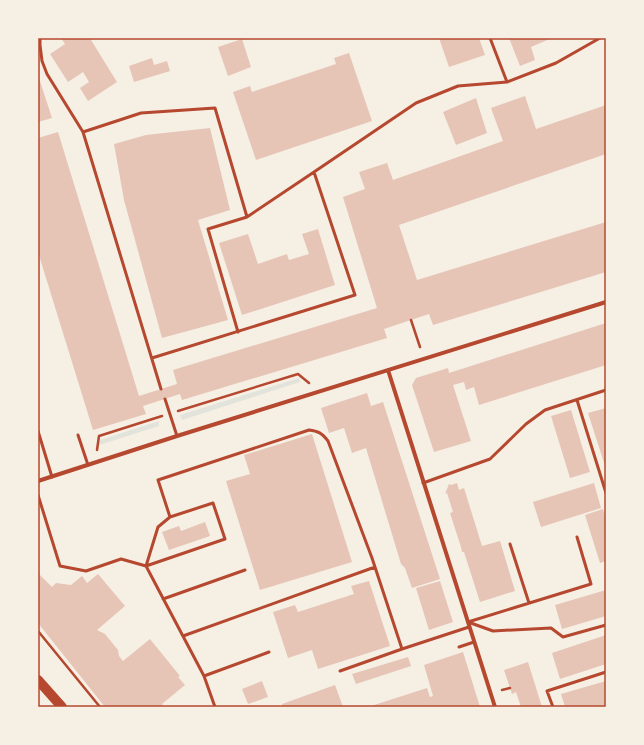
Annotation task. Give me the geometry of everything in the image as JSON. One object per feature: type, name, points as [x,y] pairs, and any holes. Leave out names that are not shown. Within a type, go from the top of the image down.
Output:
[{"type":"main road","points":[[38,680],[62,707]]},
{"type":"street","points":[[38,481],[606,302]]},
{"type":"street","points":[[388,370],[495,707]]},
{"type":"lane","points":[[40,38],[42,61],[47,74],[83,132],[161,389]]},
{"type":"lane","points":[[490,38],[507,82]]},
{"type":"lane","points":[[238,332],[208,229],[247,217],[416,103],[458,86],[507,82],[556,63],[600,38]]},
{"type":"lane","points":[[83,132],[141,113],[215,108],[247,217]]},
{"type":"lane","points":[[152,358],[354,295],[314,172]]},
{"type":"lane","points":[[423,483],[490,459],[526,424],[545,410],[606,390]]},
{"type":"lane","points":[[165,399],[177,436]]},
{"type":"lane","points":[[577,400],[606,494]]},
{"type":"lane","points":[[170,517],[158,480],[309,430],[317,431],[328,441],[375,567],[402,649]]},
{"type":"lane","points":[[38,431],[52,477]]},
{"type":"lane","points":[[78,435],[88,465]]},
{"type":"lane","points":[[38,495],[60,566],[86,571],[121,559],[146,566],[225,539],[213,503],[170,517],[158,527],[146,566],[204,676],[216,707]]},
{"type":"lane","points":[[468,622],[591,584],[577,537]]},
{"type":"lane","points":[[510,544],[529,603]]},
{"type":"lane","points":[[183,636],[375,567]]},
{"type":"lane","points":[[163,599],[245,570]]},
{"type":"lane","points":[[468,622],[492,631],[551,628],[563,638],[606,625]]},
{"type":"lane","points":[[340,671],[469,627]]},
{"type":"lane","points":[[459,647],[474,642]]},
{"type":"lane","points":[[204,676],[269,652]]},
{"type":"lane","points":[[553,707],[547,691],[606,672]]},
{"type":"path","points":[[411,320],[420,347]]},
{"type":"path","points":[[97,450],[99,436],[298,374],[309,383]]},
{"type":"path","points":[[38,631],[100,707]]},
{"type":"path","points":[[502,690],[510,688]]},
{"type":"shaded area","points":[[299,378],[300,382],[182,420],[180,415]]},
{"type":"shaded area","points":[[159,421],[159,426],[99,445],[100,440]]},
{"type":"building","points":[[61,38],[93,38],[91,40],[117,82],[88,101],[80,88],[89,82],[83,72],[68,82],[50,54],[65,44]]},
{"type":"building","points":[[439,38],[479,38],[485,55],[449,67]]},
{"type":"building","points":[[509,38],[552,38],[531,47],[535,60],[520,66]]},
{"type":"building","points":[[242,39],[251,67],[228,76],[218,47]]},
{"type":"building","points":[[349,53],[372,121],[256,160],[233,92],[250,86],[252,92],[336,64],[334,58]]},
{"type":"building","points":[[152,58],[154,65],[167,61],[170,71],[134,82],[129,66]]},
{"type":"building","points":[[38,75],[52,118],[38,122]]},
{"type":"building","points":[[525,96],[536,129],[606,105],[606,154],[399,225],[417,280],[606,222],[606,272],[433,325],[429,314],[384,329],[387,338],[182,400],[180,394],[143,406],[146,414],[93,430],[38,252],[38,138],[58,132],[139,396],[177,384],[173,370],[377,308],[343,197],[365,189],[359,172],[387,163],[393,180],[503,141],[491,108]]},
{"type":"building","points":[[476,98],[487,133],[456,145],[443,112]]},
{"type":"building","points":[[210,128],[230,210],[198,220],[228,320],[162,338],[124,200],[114,144],[146,135]]},
{"type":"building","points":[[318,229],[335,285],[242,315],[219,243],[248,234],[258,264],[287,254],[289,260],[309,254],[302,234]]},
{"type":"building","points":[[606,323],[606,365],[479,405],[474,387],[466,390],[464,382],[453,385],[471,441],[434,452],[412,385],[416,378],[448,368],[449,373]]},
{"type":"building","points":[[367,393],[371,406],[383,402],[440,579],[412,588],[405,568],[401,564],[366,448],[352,453],[344,428],[329,433],[321,408]]},
{"type":"building","points":[[606,408],[606,469],[588,413]]},
{"type":"building","points":[[571,410],[590,472],[570,478],[551,416]]},
{"type":"building","points":[[312,434],[352,562],[260,590],[226,481],[250,474],[244,455]]},
{"type":"building","points":[[457,483],[459,490],[464,488],[482,546],[500,541],[515,591],[480,602],[450,513],[453,512],[447,493],[445,494],[449,484],[451,485]]},
{"type":"building","points":[[594,483],[601,508],[541,527],[533,502]]},
{"type":"building","points":[[603,509],[606,520],[606,561],[600,563],[585,515]]},
{"type":"building","points":[[205,522],[210,536],[169,550],[162,532],[179,526],[181,531]]},
{"type":"building","points":[[38,573],[52,587],[56,583],[71,585],[82,576],[87,583],[98,574],[125,606],[97,630],[105,634],[118,650],[119,656],[123,661],[150,639],[180,676],[178,677],[185,685],[162,704],[164,707],[105,707],[38,623]]},
{"type":"building","points":[[369,581],[390,646],[318,669],[312,650],[288,658],[273,612],[295,605],[298,612],[354,594],[351,586]]},
{"type":"building","points":[[440,581],[453,622],[429,630],[416,588]]},
{"type":"building","points":[[606,590],[606,616],[562,629],[555,605]]},
{"type":"building","points":[[606,635],[606,664],[560,679],[552,653]]},
{"type":"building","points":[[463,652],[480,707],[368,707],[427,688],[430,697],[433,696],[424,665]]},
{"type":"building","points":[[408,657],[411,666],[356,684],[352,674]]},
{"type":"building","points":[[528,662],[542,707],[521,707],[516,692],[512,694],[504,670]]},
{"type":"building","points":[[262,681],[268,697],[248,704],[242,689]]},
{"type":"building","points":[[606,681],[606,707],[565,707],[561,694]]},
{"type":"building","points":[[335,685],[343,707],[283,707],[282,704]]}]
